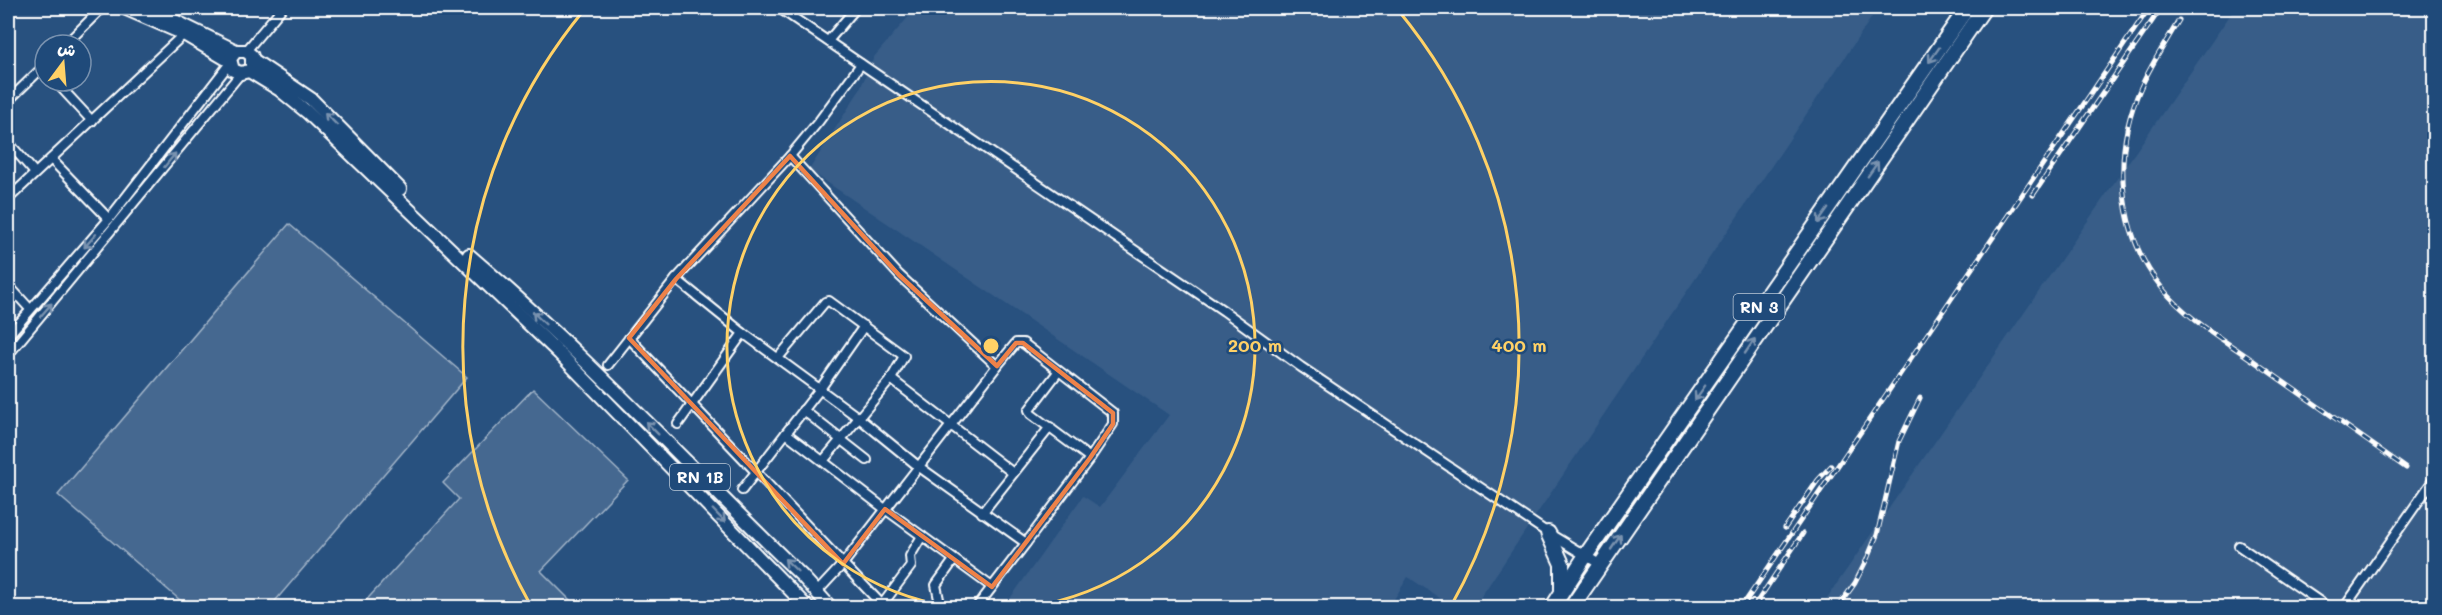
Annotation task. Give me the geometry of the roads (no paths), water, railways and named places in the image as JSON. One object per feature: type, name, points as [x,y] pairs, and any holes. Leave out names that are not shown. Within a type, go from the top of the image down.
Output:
[{"type":"highway","name":"RN 3","points":[[1552,608],[1586,555],[1967,8]]},
{"type":"highway","name":"RN 3","points":[[1571,608],[1984,8]]},
{"type":"highway","points":[[1718,367],[1730,376]]},
{"type":"highway","points":[[1548,533],[1562,564],[1562,593]]},
{"type":"main road","name":"RN 1B","points":[[124,8],[184,34],[311,99],[442,232],[831,608]]},
{"type":"main road","name":"RN 1B","points":[[148,8],[241,62]]},
{"type":"main road","name":"RN 1B","points":[[564,350],[808,608]]},
{"type":"street","points":[[77,33],[102,8]]},
{"type":"street","points":[[8,355],[282,8]]},
{"type":"street","points":[[779,8],[1548,533],[1601,565]]},
{"type":"street","points":[[828,41],[855,8]]},
{"type":"street","points":[[8,199],[184,34]]},
{"type":"street","points":[[8,336],[241,62]]},
{"type":"street","points":[[609,365],[676,279],[790,156],[861,64]]},
{"type":"street","points":[[8,102],[33,78]]},
{"type":"street","points":[[66,93],[92,121]]},
{"type":"street","points":[[8,142],[35,173]]},
{"type":"street","points":[[790,156],[899,275],[997,366]]},
{"type":"street","points":[[51,159],[109,219]]},
{"type":"street","points":[[676,279],[743,333],[859,418],[918,466],[1026,543]]},
{"type":"street","points":[[8,285],[30,309]]},
{"type":"street","points":[[778,358],[826,301],[832,301],[904,356],[891,378],[823,461]]},
{"type":"street","points":[[742,490],[820,389],[864,326]]},
{"type":"street","points":[[678,424],[743,333]]},
{"type":"street","points":[[629,338],[883,606],[911,566],[910,556],[922,536]]},
{"type":"street","points":[[817,592],[843,564],[949,425],[1016,343],[1019,343],[1113,413],[1113,424],[1090,458],[976,608]]},
{"type":"street","points":[[1058,372],[1029,410],[1090,458]]},
{"type":"street","points":[[891,378],[1014,473]]},
{"type":"street","points":[[803,410],[867,460]]},
{"type":"street","points":[[982,513],[1050,427]]},
{"type":"street","points":[[786,433],[992,587]]},
{"type":"street","points":[[2344,608],[2434,479]]},
{"type":"street","points":[[2239,546],[2329,608]]},
{"type":"street","points":[[937,608],[940,604],[936,585],[954,560]]},
{"type":"railway","points":[[1741,608],[2149,8]]},
{"type":"railway","points":[[2033,195],[2161,8]]},
{"type":"railway","points":[[2179,20],[2141,87],[2126,138],[2123,164],[2128,217],[2147,266],[2172,300],[2195,320],[2406,468]]},
{"type":"railway","points":[[1837,608],[1855,583],[1877,535],[1899,441],[1920,398]]},
{"type":"railway","points":[[1785,528],[1818,480],[1831,466]]},
{"type":"railway","points":[[1753,608],[1803,533]]}]
